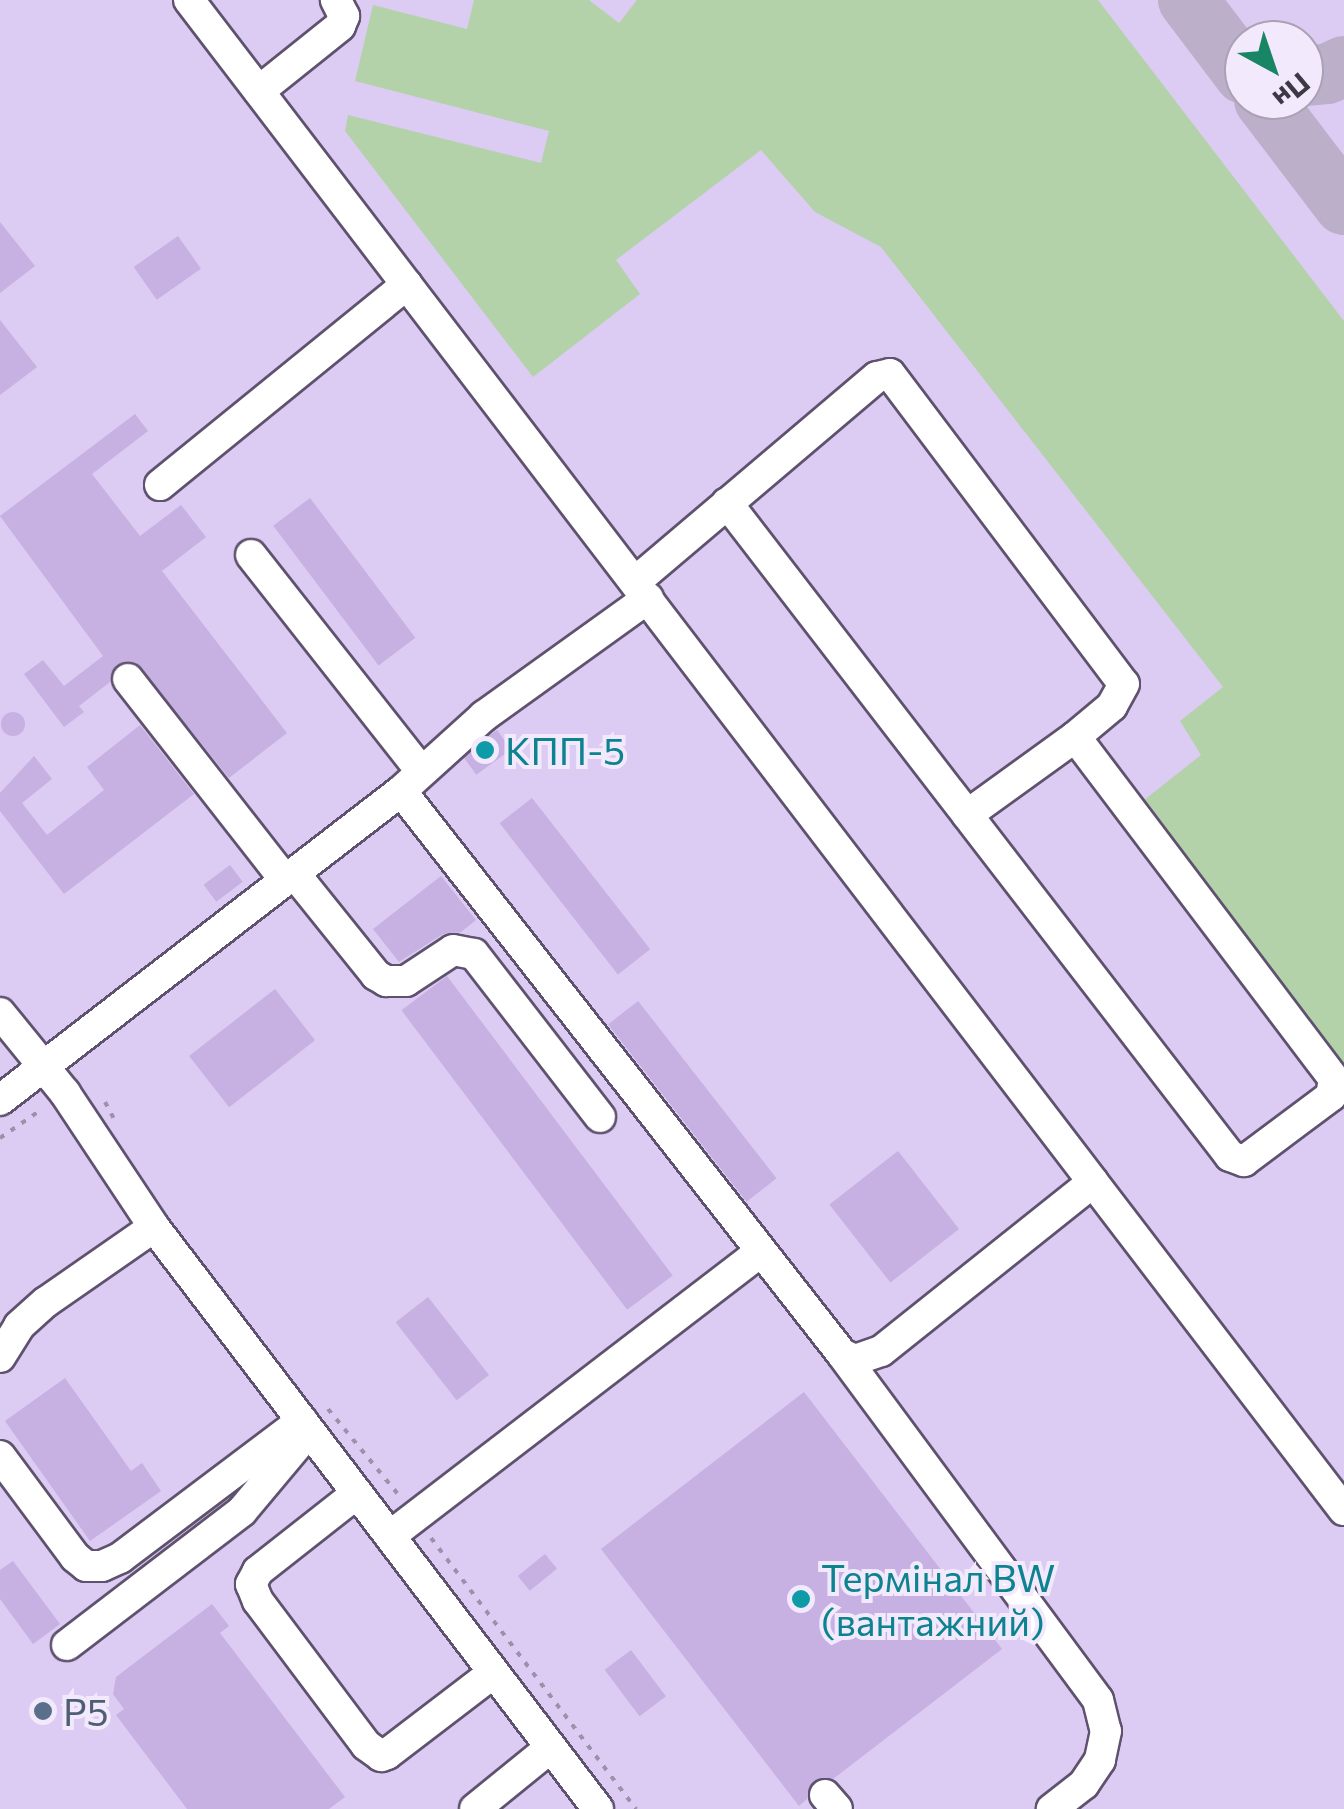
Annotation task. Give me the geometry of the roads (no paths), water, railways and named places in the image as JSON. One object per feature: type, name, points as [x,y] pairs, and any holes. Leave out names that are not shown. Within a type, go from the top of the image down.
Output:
[{"type":"lane","points":[[189,0],[1344,1510]]},
{"type":"lane","points":[[259,91],[340,26],[344,16],[336,0]]},
{"type":"lane","points":[[160,485],[406,284]]},
{"type":"lane","points":[[0,1100],[410,780],[642,590],[727,504],[878,377],[890,374],[1122,678],[1122,692],[1112,706],[967,814]]},
{"type":"lane","points":[[727,504],[1230,1156],[1240,1162],[1331,1096],[1334,1079],[1075,737]]},
{"type":"lane","points":[[251,555],[410,780],[1098,1700],[1106,1731],[1100,1760],[1084,1784],[1052,1809]]},
{"type":"lane","points":[[128,679],[290,877],[376,974],[386,981],[406,982],[454,950],[474,954],[600,1117]]},
{"type":"lane","points":[[0,1013],[44,1067],[154,1227],[598,1809]]},
{"type":"lane","points":[[842,1354],[855,1360],[881,1350],[1093,1182]]},
{"type":"lane","points":[[0,1357],[19,1326],[46,1302],[154,1227]]},
{"type":"lane","points":[[390,1536],[760,1253]]},
{"type":"lane","points":[[0,1456],[75,1557],[86,1566],[102,1566],[120,1558],[306,1426]]},
{"type":"lane","points":[[67,1645],[242,1511],[306,1426]]},
{"type":"lane","points":[[356,1494],[258,1571],[251,1584],[258,1601],[366,1744],[381,1756],[387,1754],[492,1673]]},
{"type":"lane","points":[[474,1809],[550,1748]]},
{"type":"place","name":"КПП-5","points":[[485,750]]},
{"type":"place","name":"Термінал BW (вантажний)","points":[[801,1599]]},
{"type":"place","name":"P5","points":[[43,1711]]}]
